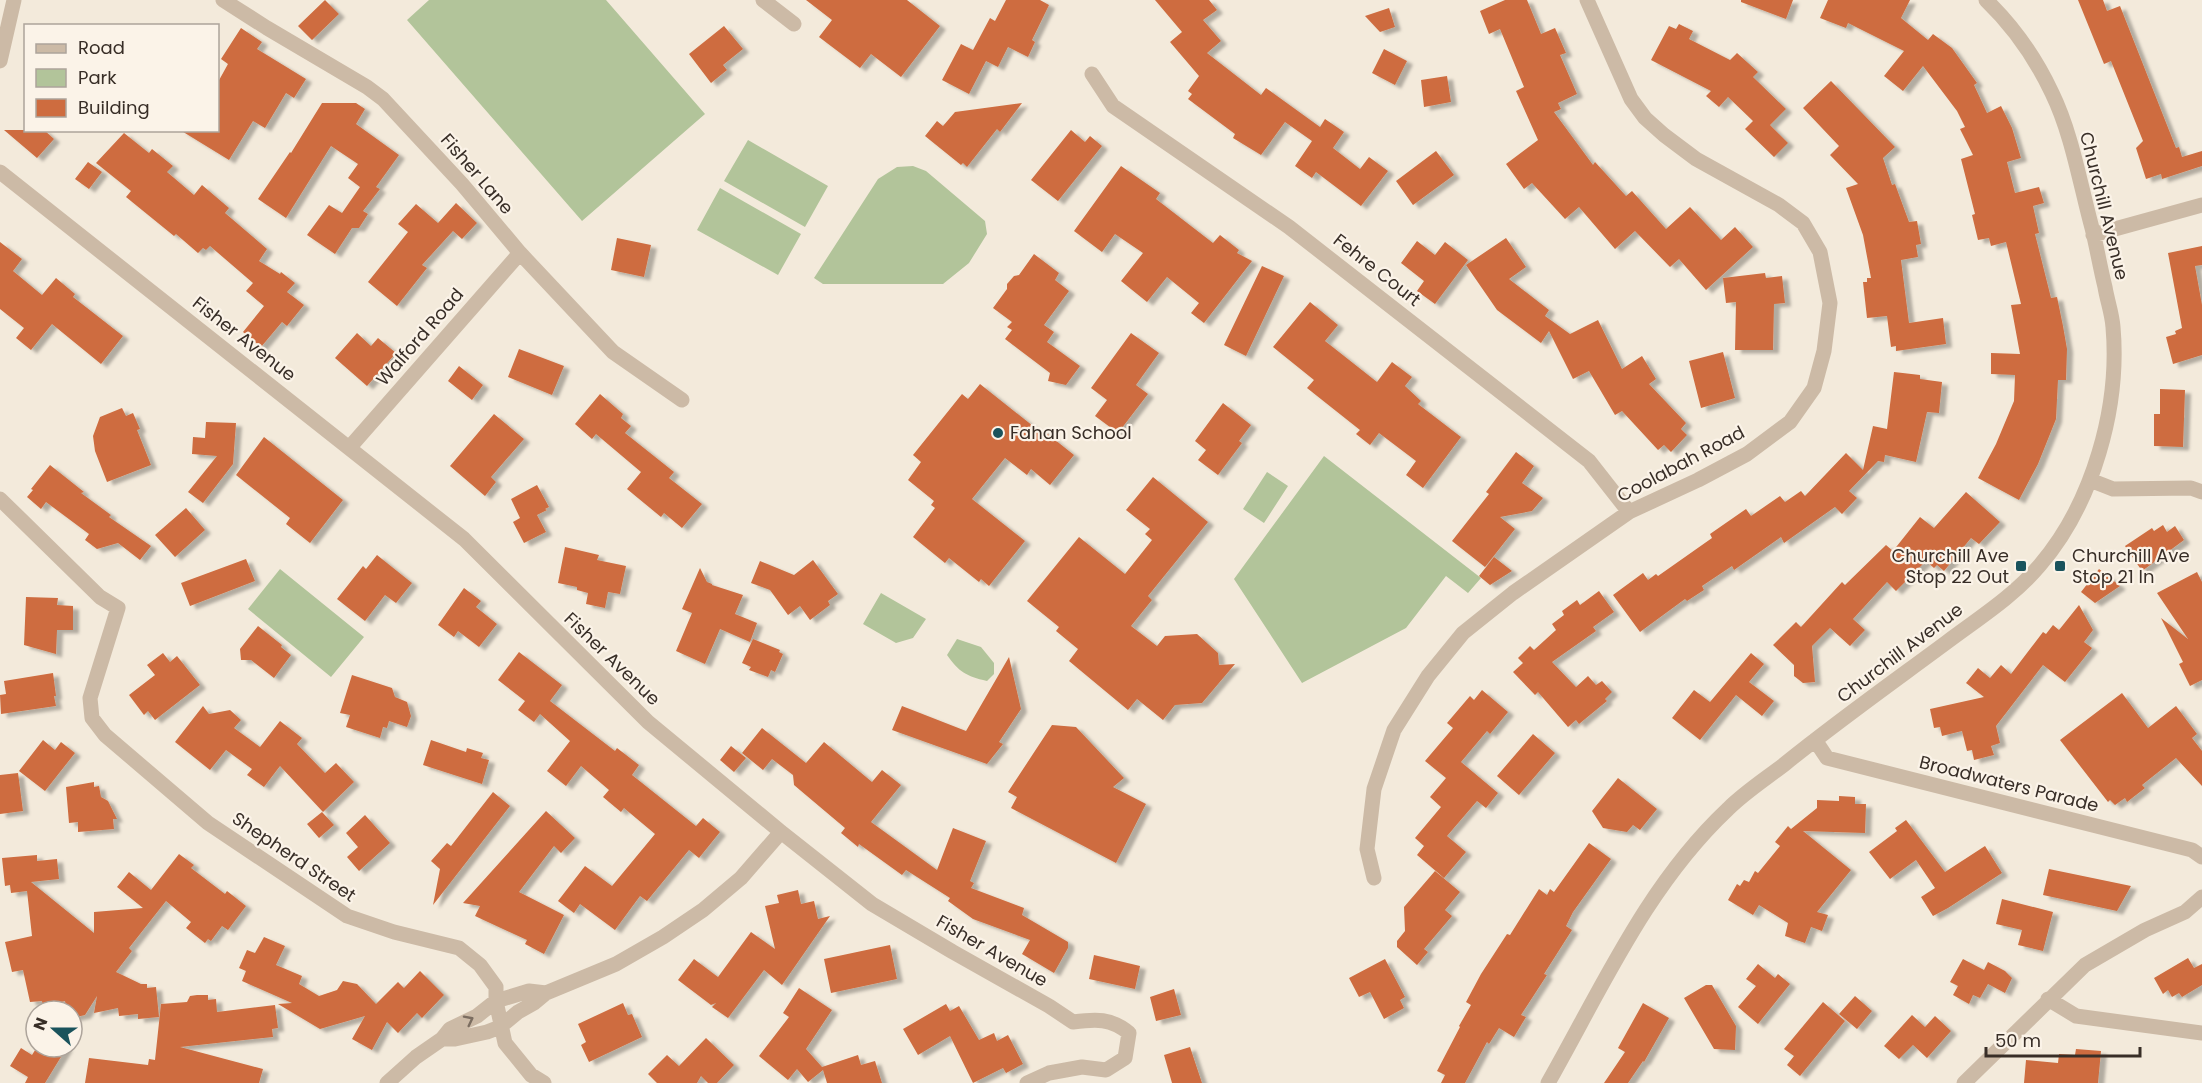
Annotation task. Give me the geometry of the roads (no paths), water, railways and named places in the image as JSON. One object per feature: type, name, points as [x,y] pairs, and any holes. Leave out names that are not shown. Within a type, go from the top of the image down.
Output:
[{"type":"street","points":[[0,61],[14,0]]},
{"type":"street","name":"Fisher Lane","points":[[223,0],[383,99],[462,184],[520,253],[613,352],[682,400]]},
{"type":"street","points":[[762,0],[794,24]]},
{"type":"street","name":"Coolabah Road","points":[[1374,878],[1367,849],[1374,789],[1394,730],[1428,676],[1463,633],[1513,593],[1629,512],[1747,454],[1790,422],[1814,388],[1824,351],[1830,303],[1820,252],[1803,223],[1779,205],[1696,159],[1645,118],[1630,99],[1587,0]]},
{"type":"street","name":"Churchill Avenue","points":[[1548,1083],[1647,905],[1684,854],[1729,808],[1815,740],[2006,598],[2040,566],[2067,528],[2090,480],[2103,441],[2110,404],[2113,325],[2069,140],[2054,95],[2033,58],[1986,0]]},
{"type":"street","name":"Fehre Court","points":[[1092,74],[1113,106],[1289,227],[1589,461],[1629,512]]},
{"type":"street","name":"Fisher Avenue","points":[[0,172],[465,539],[648,722],[872,904],[1073,1022],[1101,1019],[1119,1025],[1129,1033],[1125,1058],[1106,1070],[1082,1067],[1049,1073],[1027,1083]]},
{"type":"street","points":[[2093,235],[2202,205]]},
{"type":"street","name":"Walford Road","points":[[350,447],[520,253]]},
{"type":"street","points":[[2090,480],[2113,489],[2191,488],[2202,492]]},
{"type":"street","name":"Shepherd Street","points":[[0,499],[100,597],[118,608],[90,698],[92,718],[105,735],[208,823],[347,916],[394,932],[459,948],[480,965],[495,987],[500,1027],[505,1043],[531,1075],[544,1083]]},
{"type":"street","name":"Broadwaters Parade","points":[[1815,740],[1827,758],[2192,850],[2202,856]]},
{"type":"street","points":[[442,1038],[455,1039],[500,1027],[546,993],[616,964],[703,910],[741,878],[781,832]]},
{"type":"street","points":[[1964,1083],[2085,965],[2145,930],[2185,912],[2202,897]]},
{"type":"street","points":[[387,1083],[450,1029],[477,1016],[496,1001],[529,991],[546,993]]},
{"type":"street","points":[[2048,999],[2076,1016],[2202,1033]]},
{"type":"place","name":"Fahan School","points":[[998,433]]},
{"type":"place","name":"Churchill Ave Stop 22 Out","points":[[2021,566]]},
{"type":"place","name":"Churchill Ave Stop 21 In","points":[[2060,566]]}]
